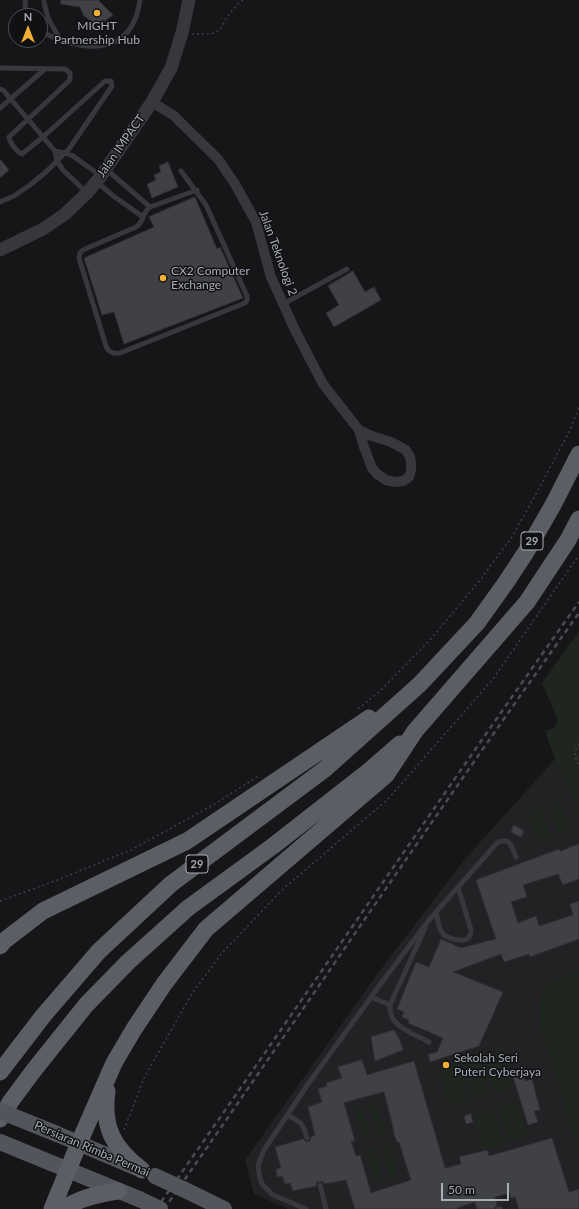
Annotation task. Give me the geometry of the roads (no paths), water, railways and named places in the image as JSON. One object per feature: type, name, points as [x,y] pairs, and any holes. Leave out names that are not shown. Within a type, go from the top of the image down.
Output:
[{"type":"highway","name":"29","points":[[0,1072],[43,1016],[99,951],[171,884],[325,770],[420,684],[477,623],[507,581],[526,552],[553,505],[579,454]]},
{"type":"highway","name":"29","points":[[0,1120],[11,1101],[30,1075],[86,1005],[128,962],[188,908],[273,846],[369,771],[415,731],[527,602],[568,540],[579,520]]},
{"type":"highway","points":[[0,946],[4,941],[42,911],[187,841],[420,684]]},
{"type":"highway","points":[[52,1209],[114,1063],[156,995],[206,929],[386,775],[415,731]]},
{"type":"highway","points":[[114,1063],[106,1101],[106,1123],[116,1145],[128,1158],[148,1173]]},
{"type":"highway","points":[[63,1209],[71,1203],[92,1196],[118,1191]]},
{"type":"main road","name":"Persiaran Rimba Permai","points":[[0,1111],[148,1173],[224,1209]]},
{"type":"main road","points":[[0,1142],[160,1209]]},
{"type":"street","name":"Jalan IMPACT","points":[[0,250],[43,229],[65,214],[87,193],[101,176],[152,102],[171,68],[182,33],[189,0]]},
{"type":"street","name":"Jalan Teknologi 2","points":[[152,102],[173,115],[218,159],[235,184],[256,222],[271,277],[295,330],[323,384],[359,430],[372,468],[377,474],[386,480],[403,482],[409,477],[411,462],[406,450],[391,442],[359,430]]},
{"type":"lane","points":[[48,35],[72,44],[100,47],[116,41],[129,30],[136,16],[140,0]]},
{"type":"lane","points":[[44,2],[48,18],[61,41]]},
{"type":"lane","points":[[0,68],[65,70],[70,73],[70,80],[9,137],[9,140],[21,154],[24,154],[105,81],[111,81],[112,87],[69,149],[30,185],[14,196],[0,202]]},
{"type":"lane","points":[[0,108],[45,69]]},
{"type":"lane","points":[[0,89],[3,90],[11,99],[55,151],[57,161],[63,170],[87,193]]},
{"type":"lane","points":[[55,151],[73,156],[101,176],[150,207]]},
{"type":"lane","points":[[181,171],[197,190],[210,212],[247,296],[247,300],[245,303],[116,353],[107,350],[79,258],[80,253],[83,250],[136,227],[139,225],[146,210],[150,207],[197,190]]},
{"type":"lane","points":[[101,176],[112,195],[143,217]]},
{"type":"lane","points":[[283,304],[347,269]]},
{"type":"lane","points":[[306,1209],[273,1195],[263,1185],[260,1179],[258,1165],[264,1150],[306,1087],[371,996],[429,920],[497,842],[505,840],[509,843],[516,857]]},
{"type":"lane","points":[[436,912],[441,932],[444,936],[459,940],[468,939],[471,935],[471,930],[458,887]]},
{"type":"lane","points":[[429,920],[390,1004],[393,1020],[398,1025],[429,1042]]},
{"type":"lane","points":[[371,996],[390,1004]]},
{"type":"lane","points":[[287,1115],[301,1123],[304,1127],[307,1138]]},
{"type":"lane","points":[[320,1185],[326,1209]]},
{"type":"railway","points":[[156,1209],[579,602]]},
{"type":"railway","points":[[164,1209],[474,761],[579,613]]},
{"type":"place","name":"MIGHT Partnership Hub","points":[[97,13]]},
{"type":"place","name":"CX2 Computer Exchange","points":[[163,278]]},
{"type":"place","name":"Sekolah Seri Puteri Cyberjaya","points":[[446,1065]]}]
